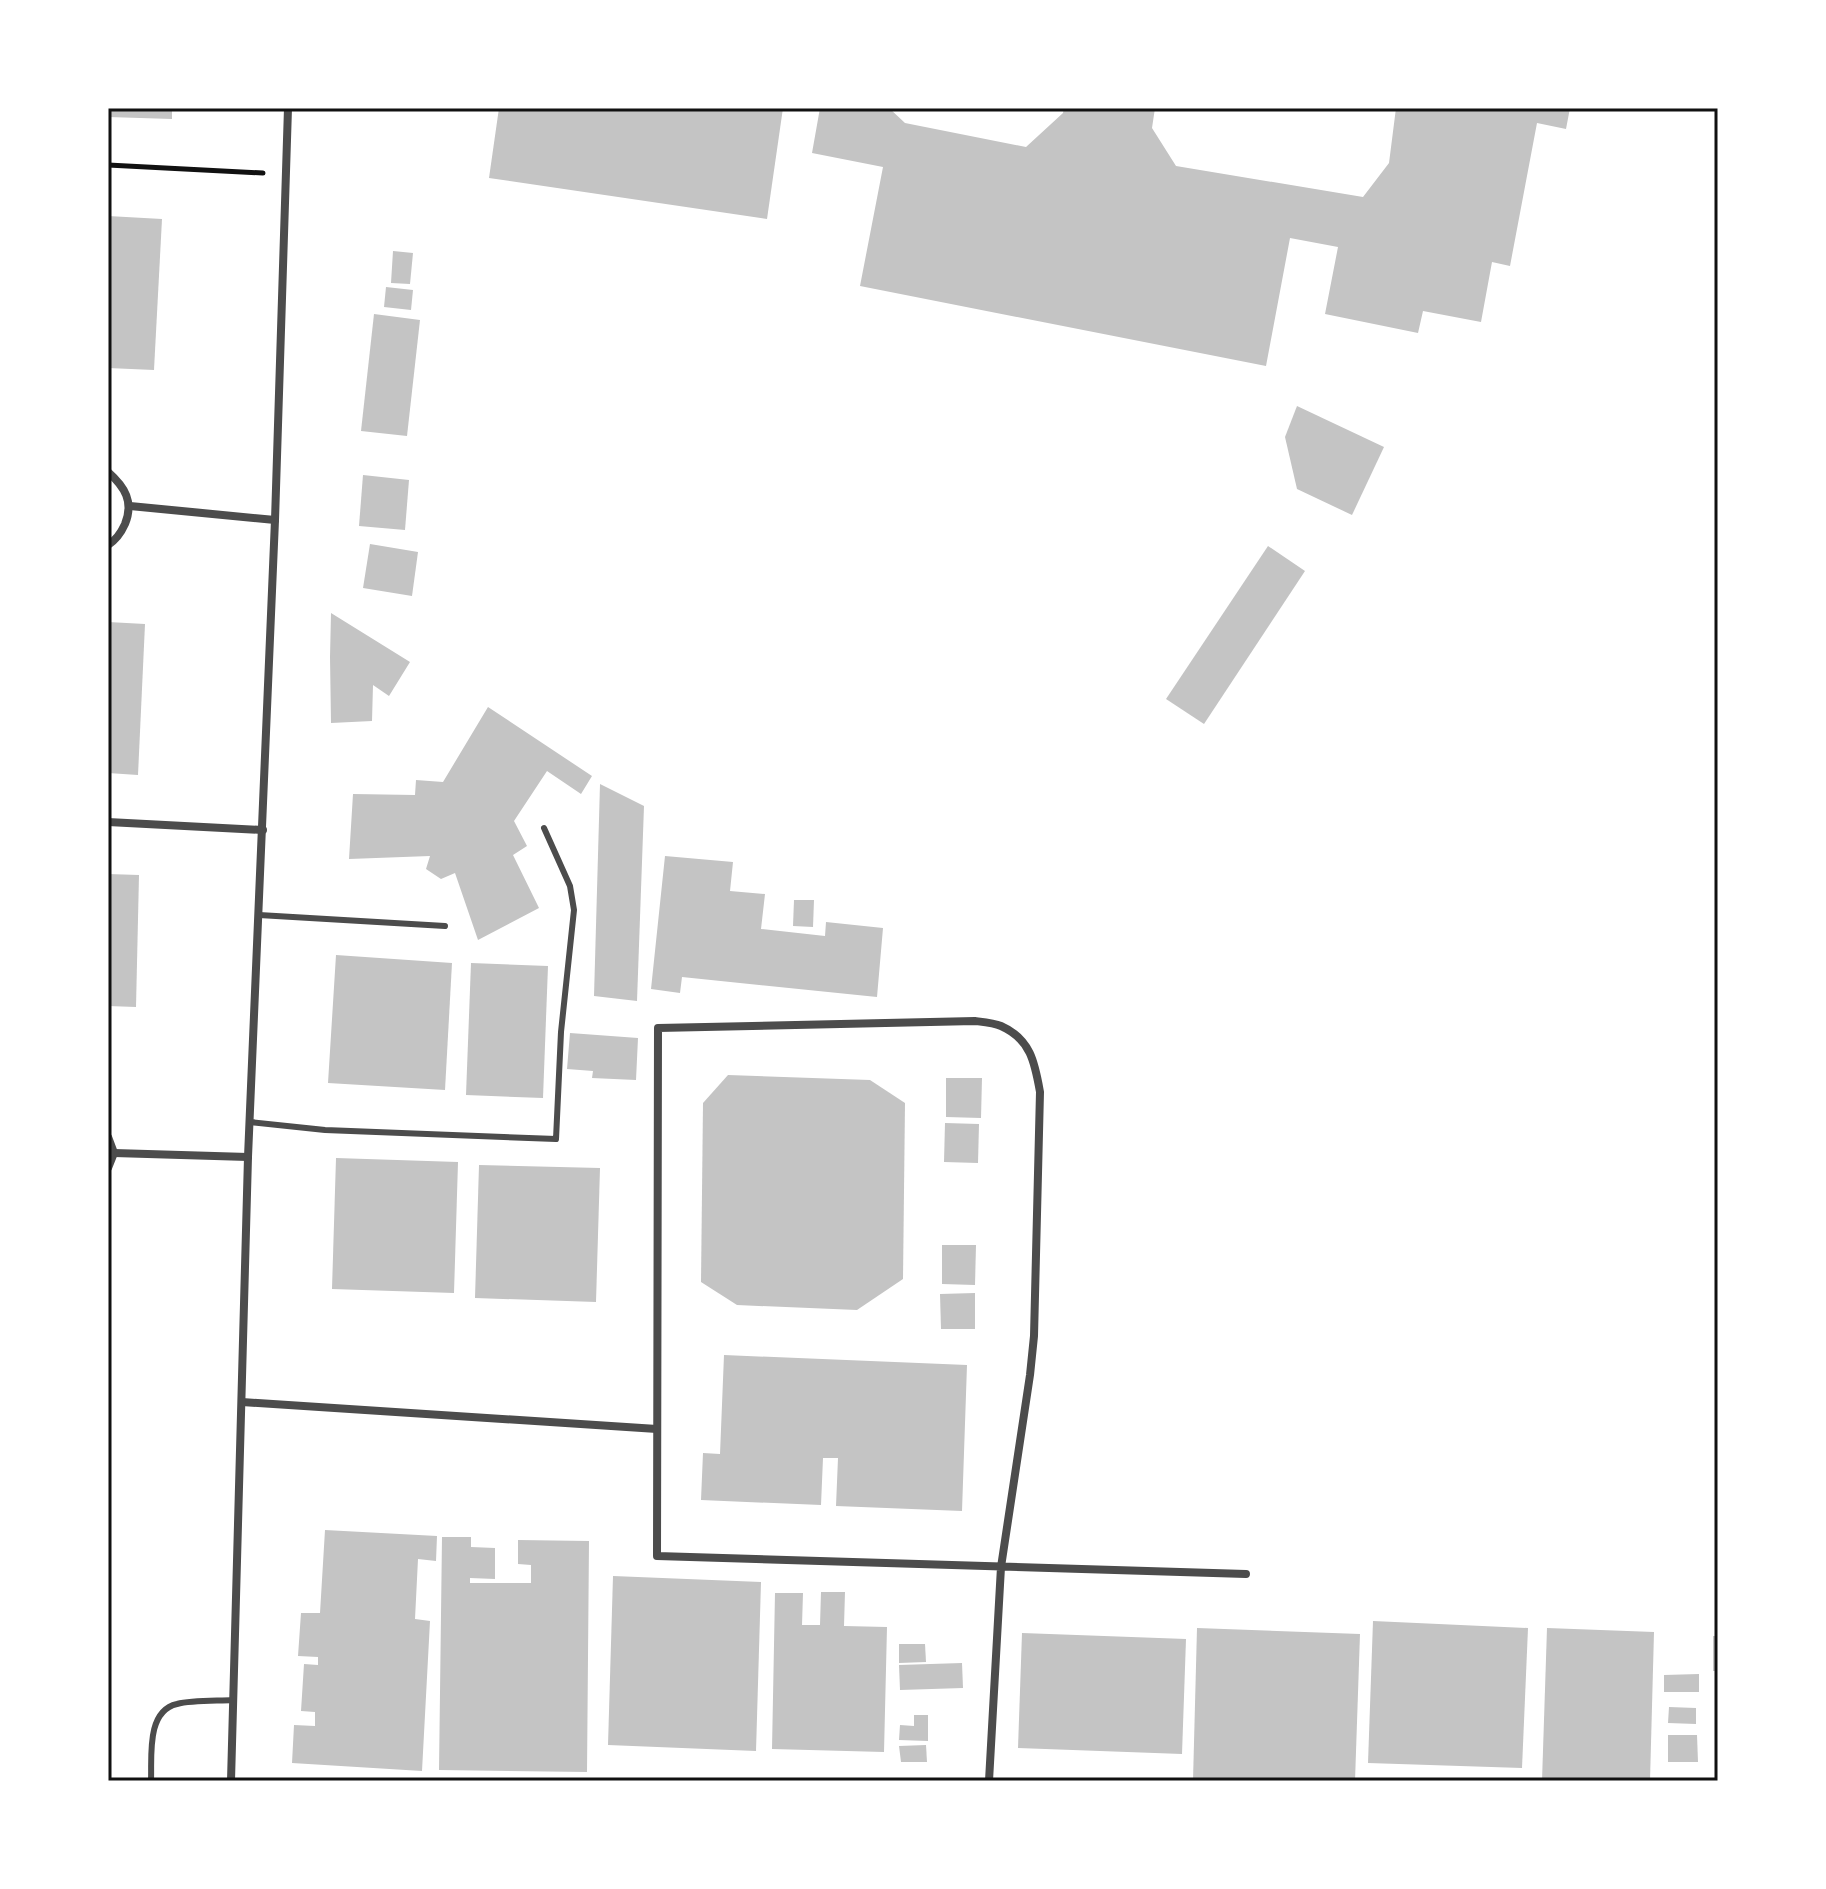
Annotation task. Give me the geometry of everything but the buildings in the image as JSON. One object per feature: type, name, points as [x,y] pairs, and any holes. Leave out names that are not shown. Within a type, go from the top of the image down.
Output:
[{"type":"street","points":[[231,1781],[248,1157],[275,520],[288,108]]},
{"type":"street","points":[[108,472],[121,483],[130,506],[121,533],[108,545]]},
{"type":"street","points":[[130,506],[275,520]]},
{"type":"street","points":[[108,822],[263,830]]},
{"type":"street","points":[[989,1781],[1001,1567],[1034,1336],[1040,1092],[1035,1061],[1022,1041],[1002,1027],[975,1021],[658,1028],[657,1556],[1001,1567],[1246,1574]]},
{"type":"street","points":[[108,1137],[114,1153],[108,1168]]},
{"type":"street","points":[[114,1153],[248,1157]]},
{"type":"street","points":[[242,1402],[657,1429]]},
{"type":"lane","points":[[250,1122],[325,1130],[556,1139],[561,1032],[574,910],[570,886],[544,828]]},
{"type":"lane","points":[[259,915],[445,926]]},
{"type":"lane","points":[[151,1781],[155,1725],[167,1708],[176,1704],[233,1700]]},
{"type":"path","points":[[108,165],[286,175]]}]
